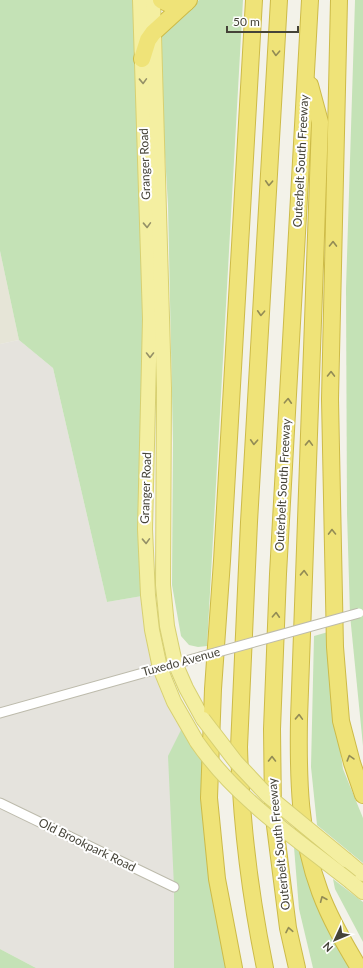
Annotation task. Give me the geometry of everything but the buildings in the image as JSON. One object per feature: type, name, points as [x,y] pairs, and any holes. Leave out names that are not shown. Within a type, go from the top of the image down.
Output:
[{"type":"highway","points":[[161,0],[167,3],[187,1]]},
{"type":"highway","points":[[234,968],[217,879],[210,798],[213,688],[225,514],[254,0]]},
{"type":"highway","points":[[265,968],[247,866],[241,796],[239,747],[250,514],[279,0]]},
{"type":"highway","name":"Outerbelt South Freeway","points":[[297,968],[288,928],[273,810],[272,737],[278,574],[310,0]]},
{"type":"highway","points":[[339,0],[330,384],[335,647],[341,721],[352,763],[363,795]]},
{"type":"highway","points":[[142,59],[148,40],[153,33],[187,1]]},
{"type":"highway","points":[[306,70],[320,122],[299,720],[299,784],[305,838],[314,874],[326,908],[358,965]]},
{"type":"main road","name":"Granger Road","points":[[140,0],[150,332],[145,529],[150,618],[160,668],[174,702],[197,742],[214,765],[240,792],[363,892]]},
{"type":"main road","name":"Granger Road","points":[[153,0],[164,388],[163,585],[167,626],[175,663],[187,692],[203,719],[231,757],[267,796],[363,874]]},
{"type":"street","name":"Tuxedo Avenue","points":[[0,713],[361,612]]},
{"type":"street","name":"Old Brookpark Road","points":[[0,803],[174,887]]},
{"type":"shaded area","points":[[0,251],[19,340],[0,344]]},
{"type":"shaded area","points":[[19,340],[53,368],[107,602],[148,595],[152,630],[185,722],[174,887],[174,968],[36,968],[0,949],[0,344]]},
{"type":"green space","points":[[0,0],[140,0],[148,595],[107,602],[53,368],[19,340],[0,251]]},
{"type":"green space","points":[[199,0],[243,0],[207,646],[198,647],[189,645],[181,636],[172,585],[173,443],[168,205],[161,88],[162,34]]},
{"type":"green space","points":[[355,0],[363,0],[363,746],[350,615],[347,513],[346,288]]},
{"type":"green space","points":[[328,632],[329,673],[343,769],[363,818],[363,863],[317,825],[311,767],[314,636]]},
{"type":"green space","points":[[185,722],[204,753],[234,968],[174,968],[174,887],[168,756]]},
{"type":"green space","points":[[294,847],[305,855],[351,968],[313,968],[299,909]]},
{"type":"green space","points":[[333,879],[363,902],[363,942],[335,889]]},
{"type":"green space","points":[[0,949],[36,968],[0,968]]}]
